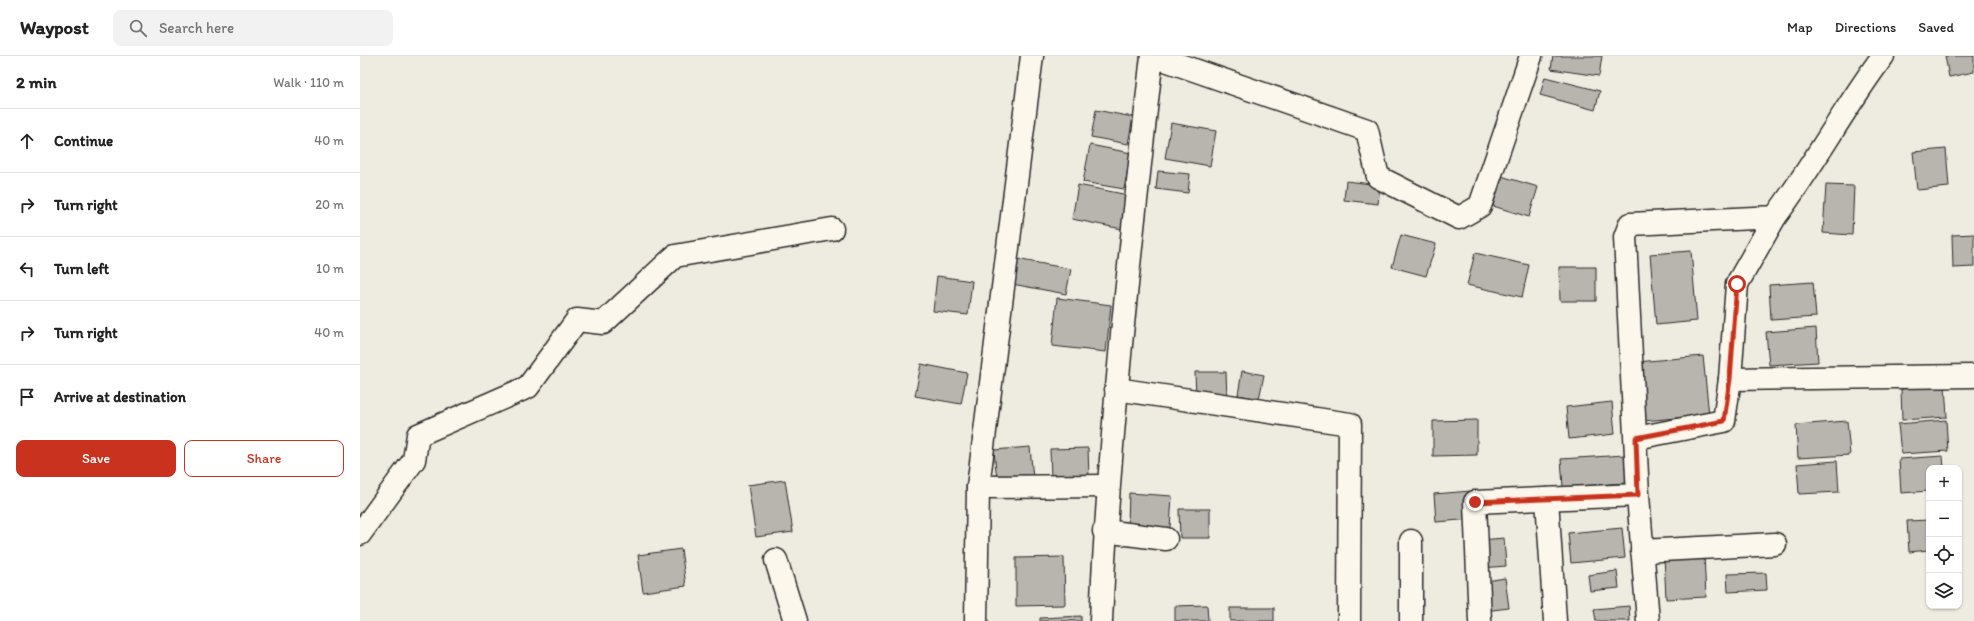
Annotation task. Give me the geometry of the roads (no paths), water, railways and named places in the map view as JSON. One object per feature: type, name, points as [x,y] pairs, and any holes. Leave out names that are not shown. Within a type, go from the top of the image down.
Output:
[{"type":"street","points":[[976,621],[978,487],[1032,56]]},
{"type":"street","points":[[1101,621],[1104,531],[1116,389],[1153,56],[1367,130],[1378,177],[1458,218],[1480,206],[1531,56]]},
{"type":"street","points":[[1636,438],[1724,421],[1730,379],[1737,284],[1775,217],[1796,189],[1861,85],[1883,56]]},
{"type":"street","points":[[1648,621],[1638,495],[1625,237],[1630,224],[1775,217]]},
{"type":"street","points":[[360,534],[414,460],[418,435],[528,387],[577,320],[603,323],[676,256],[832,229]]},
{"type":"street","points":[[1730,379],[1974,376]]},
{"type":"street","points":[[1116,389],[1350,424],[1349,621]]},
{"type":"street","points":[[978,487],[1108,486]]},
{"type":"street","points":[[1480,621],[1475,502],[1638,495]]},
{"type":"street","points":[[1547,500],[1555,621]]},
{"type":"street","points":[[1104,531],[1166,539]]},
{"type":"street","points":[[1411,541],[1411,621]]},
{"type":"street","points":[[1642,551],[1775,544]]},
{"type":"street","points":[[776,560],[795,621]]}]
